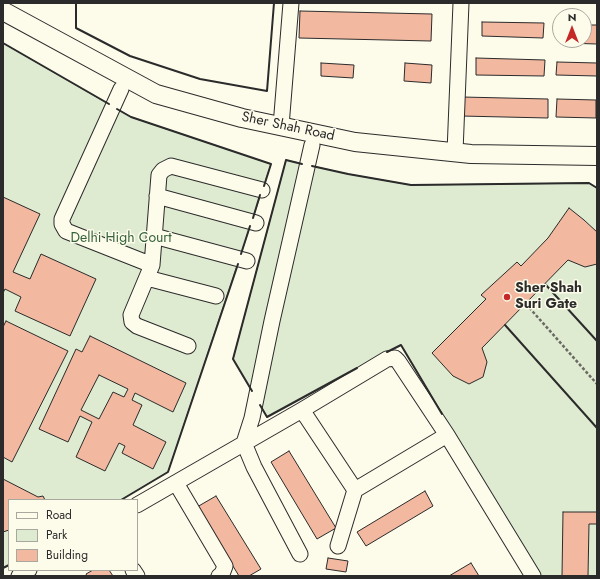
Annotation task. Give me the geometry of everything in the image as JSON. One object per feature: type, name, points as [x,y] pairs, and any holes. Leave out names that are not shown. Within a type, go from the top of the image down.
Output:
[{"type":"main road","name":"Sher Shah Road","points":[[3,11],[156,94],[242,118],[356,142],[471,154],[594,161]]},
{"type":"main road","name":"Sher Shah Road","points":[[3,25],[151,105],[236,129],[350,153],[465,165],[594,161]]},
{"type":"street","points":[[281,126],[291,3]]},
{"type":"street","points":[[455,152],[461,3]]},
{"type":"street","points":[[121,89],[62,219],[62,224],[66,231],[149,271],[216,296]]},
{"type":"street","points":[[300,554],[254,467],[244,443],[252,418],[272,321],[312,145]]},
{"type":"street","points":[[188,346],[137,326],[132,322],[132,315],[149,271],[154,236],[159,175],[163,170],[171,166],[262,190]]},
{"type":"street","points":[[157,196],[256,223]]},
{"type":"street","points":[[154,236],[248,261]]},
{"type":"street","points":[[138,504],[387,359],[392,358],[398,361],[447,435],[533,576]]},
{"type":"street","points":[[302,410],[354,490]]},
{"type":"street","points":[[338,546],[354,490],[447,435]]},
{"type":"street","points":[[176,483],[224,566],[222,574],[218,576]]},
{"type":"path","points":[[526,304],[597,384]]},
{"type":"green space","name":"Delhi High Court","points":[[3,43],[131,117],[271,164],[168,472],[123,499],[8,499],[8,566],[3,568]]},
{"type":"green space","points":[[286,160],[348,174],[411,185],[589,183],[597,188],[597,576],[538,576],[401,345],[267,417],[233,359]]},
{"type":"building","points":[[300,11],[432,14],[431,41],[299,38]]},
{"type":"building","points":[[482,22],[544,23],[543,38],[482,36]]},
{"type":"building","points":[[592,25],[597,25],[597,44],[592,44]]},
{"type":"building","points":[[476,58],[545,60],[544,76],[476,75]]},
{"type":"building","points":[[557,62],[597,63],[597,76],[556,75]]},
{"type":"building","points":[[321,63],[354,65],[353,78],[321,76]]},
{"type":"building","points":[[405,63],[432,65],[431,83],[404,81]]},
{"type":"building","points":[[462,97],[548,99],[548,118],[461,116]]},
{"type":"building","points":[[557,99],[596,100],[596,118],[556,117]]},
{"type":"building","points":[[3,197],[40,214],[13,272],[30,279],[41,254],[96,279],[70,336],[15,311],[21,297],[5,289],[3,293]]},
{"type":"building","name":"Sher Shah Suri Gate","points":[[569,208],[597,232],[597,264],[585,267],[568,260],[482,348],[487,362],[483,377],[469,384],[453,376],[432,353],[486,299],[481,295],[517,262],[521,266],[548,238]]},
{"type":"building","points":[[6,321],[68,351],[12,462],[3,457],[3,327]]},
{"type":"building","points":[[90,336],[186,383],[173,412],[135,393],[132,400],[142,405],[133,425],[166,442],[153,469],[122,453],[125,446],[119,443],[105,471],[76,457],[92,422],[80,416],[68,442],[39,429],[76,349],[82,352]],"holes":[[[99,375],[128,389],[124,397],[113,392],[99,419],[81,410]]]},
{"type":"building","points":[[289,451],[336,528],[317,539],[271,462]]},
{"type":"building","points":[[3,479],[38,497],[43,496],[44,499],[8,499],[8,530],[3,532]]},
{"type":"building","points":[[425,491],[433,506],[366,546],[357,532]]},
{"type":"building","points":[[216,496],[261,569],[249,576],[239,576],[197,507]]},
{"type":"building","points":[[563,512],[597,512],[597,524],[589,524],[588,576],[562,576]]},
{"type":"building","points":[[328,558],[348,561],[346,572],[326,569]]},
{"type":"building","points":[[471,563],[479,576],[449,576]]},
{"type":"building","points":[[91,571],[110,571],[113,576],[87,576],[86,574]]},
{"type":"wall","points":[[76,3],[76,28],[130,56],[200,79],[267,91],[274,3]]},
{"type":"wall","points":[[3,43],[109,104]]},
{"type":"wall","points":[[117,109],[131,117],[271,164],[264,186]]},
{"type":"wall","points":[[252,391],[233,359],[286,160],[302,164]]},
{"type":"wall","points":[[312,166],[411,185],[589,183],[597,188]]},
{"type":"wall","points":[[253,218],[260,195]]},
{"type":"wall","points":[[241,254],[250,226]]},
{"type":"wall","points":[[123,499],[168,472],[238,264]]},
{"type":"wall","points":[[545,284],[597,341]]},
{"type":"wall","points":[[505,325],[597,428]]},
{"type":"wall","points":[[387,352],[401,345],[442,414]]},
{"type":"wall","points":[[260,405],[267,417],[357,368]]},
{"type":"wall","points":[[3,568],[8,566]]},
{"type":"place","name":"Sher Shah Suri Gate","points":[[507,297]]}]
